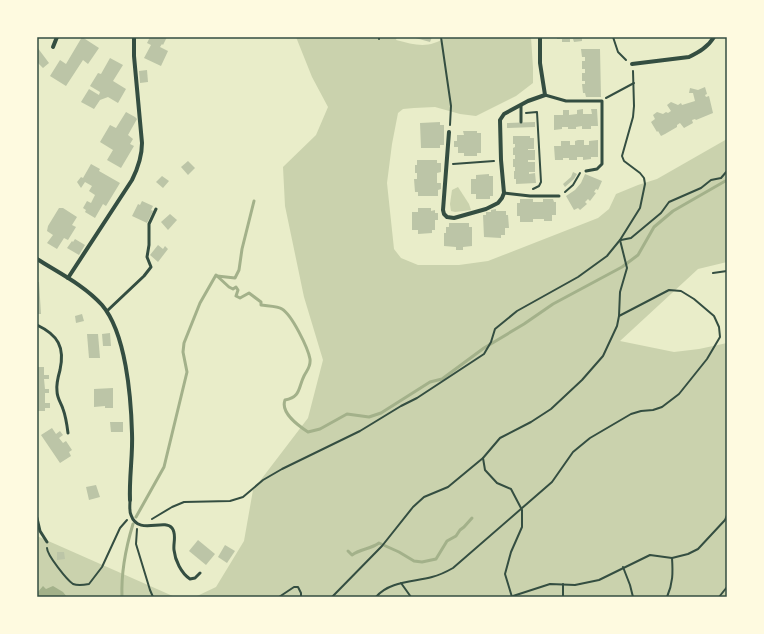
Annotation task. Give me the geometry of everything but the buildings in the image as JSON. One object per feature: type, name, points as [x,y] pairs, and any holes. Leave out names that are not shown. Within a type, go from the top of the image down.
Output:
[{"type":"street","points":[[53,47],[57,37]]},
{"type":"street","points":[[68,278],[132,180],[142,154],[134,56],[134,37]]},
{"type":"street","points":[[449,132],[443,210],[444,214],[448,217],[454,218],[486,209],[498,203],[504,193],[500,120],[504,114],[545,95],[540,63],[540,37]]},
{"type":"street","points":[[632,64],[689,57],[698,53],[714,37]]},
{"type":"street","points":[[37,259],[88,292],[107,311],[113,323],[124,355],[129,390],[132,434],[129,486],[130,500]]},
{"type":"lane","points":[[545,95],[566,101],[602,101],[602,164],[597,169],[586,171]]},
{"type":"lane","points":[[521,105],[521,122]]},
{"type":"lane","points":[[504,193],[526,196],[559,196]]},
{"type":"lane","points":[[107,311],[144,276],[151,266],[147,257],[149,245],[149,224],[156,209]]},
{"type":"lane","points":[[37,325],[44,328],[53,336],[61,347],[62,355],[56,390],[66,417],[68,433]]},
{"type":"lane","points":[[130,500],[131,515],[138,524],[144,526],[169,526],[172,528],[177,563],[186,576],[190,579],[195,578],[200,573]]},
{"type":"lane","points":[[37,518],[40,531],[47,542]]},
{"type":"path","points":[[441,37],[451,106],[449,132]]},
{"type":"path","points":[[144,526],[172,507],[184,502],[230,501],[243,497],[263,480],[282,469],[360,431],[417,398],[484,354],[491,342],[495,329],[517,311],[578,277],[607,256],[620,240],[640,208],[645,184],[644,178],[640,173],[624,161],[622,156],[633,117],[634,82],[632,64],[618,52],[614,37]]},
{"type":"path","points":[[602,101],[634,82]]},
{"type":"path","points":[[526,196],[527,192],[539,186],[541,182],[537,112],[527,112]]},
{"type":"path","points":[[447,164],[501,160]]},
{"type":"path","points":[[565,192],[573,185],[581,172],[586,171]]},
{"type":"path","points":[[620,240],[631,238],[661,212],[669,202],[701,188],[711,180],[721,178],[727,171]]},
{"type":"path","points":[[332,597],[382,546],[413,507],[424,497],[448,487],[483,458],[500,438],[531,422],[551,409],[582,380],[603,356],[617,326],[620,292],[627,268],[620,240]]},
{"type":"path","points":[[713,273],[727,271]]},
{"type":"path","points":[[376,597],[380,592],[387,588],[432,577],[448,570],[522,510],[552,482],[573,452],[590,438],[631,414],[662,407],[679,394],[708,360],[720,337],[719,327],[714,316],[694,299],[681,291],[670,290],[619,316]]},
{"type":"path","points":[[483,458],[485,470],[497,483],[510,489],[522,510],[522,527],[511,552],[505,574],[512,597],[550,584],[575,585],[599,580],[650,555],[672,558],[688,554],[698,549],[727,516]]},
{"type":"path","points":[[47,542],[47,552],[56,566],[73,584],[89,584],[102,567],[120,528],[131,515]]},
{"type":"path","points":[[138,524],[136,544],[153,597]]},
{"type":"path","points":[[667,597],[672,585],[672,558]]},
{"type":"path","points":[[623,567],[633,597]]},
{"type":"path","points":[[401,584],[411,597]]},
{"type":"path","points":[[563,584],[563,597]]},
{"type":"path","points":[[719,597],[727,586]]},
{"type":"path","points":[[279,597],[294,587],[298,587],[301,593],[300,597]]},
{"type":"shaded area","points":[[296,37],[397,37],[396,40],[428,45],[440,41],[446,37],[531,37],[533,83],[516,96],[476,116],[460,114],[435,107],[403,109],[398,113],[387,183],[394,249],[401,258],[418,265],[459,265],[488,261],[598,218],[609,209],[616,194],[657,179],[727,139],[727,262],[698,269],[620,341],[674,352],[699,349],[727,343],[727,597],[195,597],[216,587],[244,541],[253,490],[308,418],[323,360],[304,297],[285,206],[283,167],[316,135],[328,107],[312,77]]},
{"type":"shaded area","points":[[458,187],[469,204],[471,210],[451,211],[450,204],[452,190]]},
{"type":"shaded area","points":[[37,536],[175,597],[37,597]]},
{"type":"shaded area","points":[[43,586],[46,589],[53,586],[63,592],[67,597],[37,597],[37,593]]},
{"type":"waterway","points":[[136,517],[164,467],[187,372],[183,352],[184,343],[200,303],[216,275],[229,287],[233,289],[236,287],[238,290],[236,296],[240,298],[249,293],[261,302],[261,305],[280,308],[286,312],[295,325],[306,347],[310,364],[298,391],[294,397],[285,400],[284,405],[285,410],[291,419],[308,432],[320,429],[347,414],[369,417],[381,413],[430,382],[442,379],[484,348],[524,324],[553,304],[622,267],[638,255],[654,227],[673,211],[727,180]]},
{"type":"waterway","points":[[217,276],[235,278],[239,270],[242,249],[254,201]]},
{"type":"waterway","points":[[348,551],[352,555],[358,551],[373,547],[379,543],[414,561],[422,562],[436,559],[447,541],[456,536],[472,518]]},
{"type":"waterway","points":[[122,597],[124,560],[133,524]]}]
